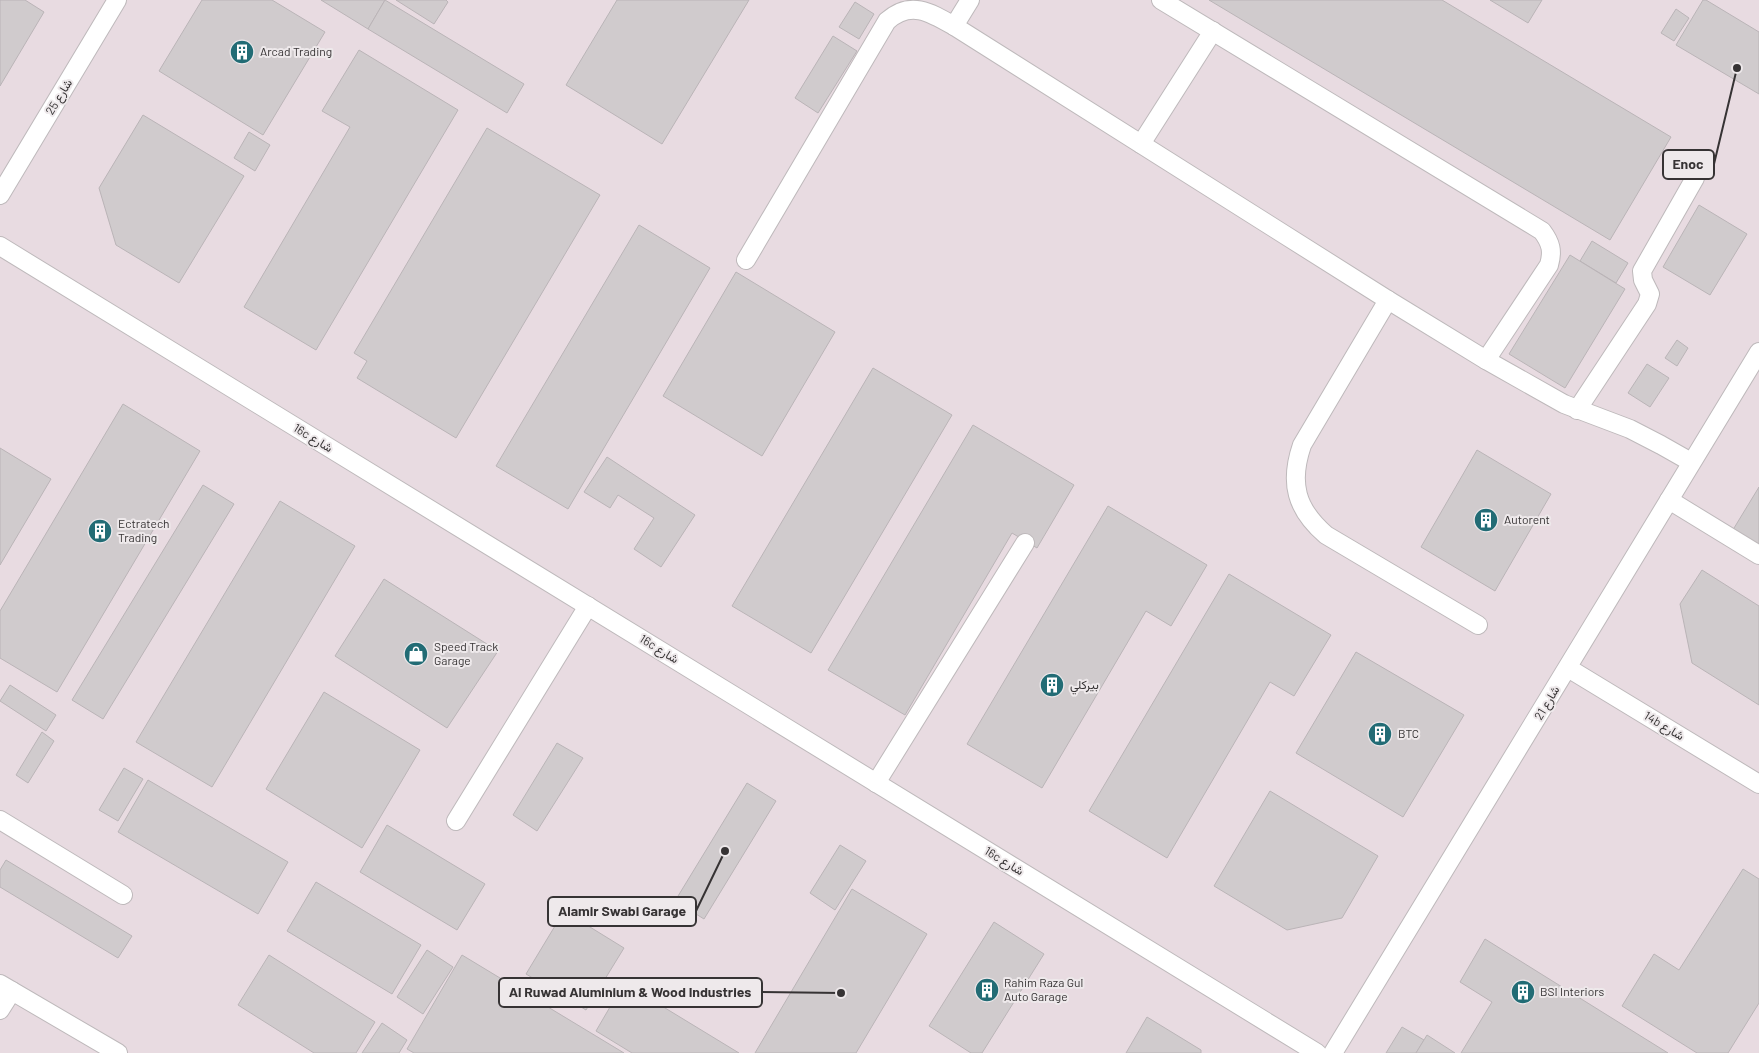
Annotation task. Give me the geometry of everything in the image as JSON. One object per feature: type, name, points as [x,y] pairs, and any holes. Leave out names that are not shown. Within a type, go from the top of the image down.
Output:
[{"type":"lane","name":"شارع 25","points":[[0,195],[117,0]]},
{"type":"lane","points":[[954,26],[970,0]]},
{"type":"lane","points":[[1161,0],[1542,231],[1551,247],[1549,265],[1486,360]]},
{"type":"lane","points":[[746,260],[887,21],[901,9],[920,8],[954,26],[1486,360],[1577,410],[1630,430],[1691,462]]},
{"type":"lane","points":[[1141,144],[1213,31]]},
{"type":"lane","points":[[1577,410],[1648,304],[1649,288],[1643,280],[1642,271],[1695,178]]},
{"type":"lane","name":"16c شارع","points":[[0,246],[1317,1053]]},
{"type":"lane","points":[[1388,300],[1302,445],[1296,461],[1294,478],[1297,494],[1303,510],[1313,524],[1326,535],[1478,625]]},
{"type":"lane","name":"شارع 21","points":[[1333,1053],[1759,352]]},
{"type":"lane","points":[[1669,500],[1759,555]]},
{"type":"lane","points":[[876,783],[1025,543]]},
{"type":"lane","points":[[456,822],[588,606]]},
{"type":"lane","name":"14b شارع","points":[[1568,668],[1759,784]]},
{"type":"lane","points":[[0,820],[123,895]]},
{"type":"lane","points":[[0,1010],[6,988],[110,1051]]},
{"type":"shaded area","points":[[0,0],[1759,0],[1759,1053],[0,1053]]},
{"type":"building","points":[[0,0],[25,0],[44,12],[0,86]]},
{"type":"building","name":"Arcad Trading","points":[[202,0],[272,0],[325,32],[263,135],[159,71]]},
{"type":"building","points":[[321,0],[385,0],[368,29]]},
{"type":"building","points":[[385,0],[524,84],[507,113],[368,29]]},
{"type":"building","points":[[396,0],[446,0],[448,2],[434,24]]},
{"type":"building","points":[[617,0],[749,0],[662,144],[566,85]]},
{"type":"building","points":[[1209,0],[1442,0],[1671,137],[1610,240]]},
{"type":"building","points":[[1490,0],[1542,0],[1528,23]]},
{"type":"building","points":[[1703,0],[1759,32],[1759,94],[1676,45]]},
{"type":"building","points":[[855,2],[874,14],[859,39],[839,27]]},
{"type":"building","points":[[1676,9],[1689,18],[1674,41],[1661,33]]},
{"type":"building","points":[[833,36],[857,51],[818,113],[795,98]]},
{"type":"building","points":[[359,50],[458,110],[316,350],[244,307],[350,127],[322,111]]},
{"type":"building","points":[[143,115],[244,176],[179,283],[116,245],[99,188]]},
{"type":"building","points":[[487,128],[600,195],[456,438],[357,378],[367,361],[354,353]]},
{"type":"building","points":[[249,132],[270,145],[255,171],[234,158]]},
{"type":"building","points":[[1699,205],[1747,234],[1710,295],[1663,267]]},
{"type":"building","points":[[639,225],[710,268],[568,509],[496,466]]},
{"type":"building","points":[[1592,241],[1628,263],[1616,283],[1580,261]]},
{"type":"building","points":[[1570,255],[1625,289],[1565,388],[1509,354]]},
{"type":"building","points":[[736,272],[835,332],[762,456],[663,396]]},
{"type":"building","points":[[1677,340],[1688,348],[1677,366],[1665,358]]},
{"type":"building","points":[[1647,364],[1669,378],[1650,407],[1628,393]]},
{"type":"building","points":[[873,368],[952,415],[811,653],[732,606]]},
{"type":"building","name":"Ectratech Trading","points":[[123,404],[200,451],[57,692],[0,658],[0,611]]},
{"type":"building","points":[[973,425],[1074,485],[1037,548],[1012,533],[905,715],[828,670]]},
{"type":"building","points":[[0,448],[51,479],[0,565]]},
{"type":"building","name":"Autorent","points":[[1477,450],[1551,494],[1495,591],[1421,547]]},
{"type":"building","points":[[607,457],[695,515],[661,567],[634,549],[654,518],[618,495],[610,508],[584,492]]},
{"type":"building","points":[[203,485],[234,504],[103,719],[72,700]]},
{"type":"building","points":[[1759,487],[1759,551],[1731,533]]},
{"type":"building","points":[[280,501],[355,546],[212,787],[136,742]]},
{"type":"building","name":"بيركلي","points":[[1108,506],[1207,565],[1171,626],[1146,611],[1042,788],[967,744]]},
{"type":"building","points":[[1702,570],[1759,606],[1759,705],[1692,663],[1680,604]]},
{"type":"building","points":[[1229,574],[1331,635],[1294,696],[1270,682],[1167,858],[1089,811]]},
{"type":"building","name":"Speed Track Garage","points":[[384,579],[498,651],[447,728],[335,656]]},
{"type":"building","name":"BTC","points":[[1356,652],[1464,715],[1403,817],[1296,753]]},
{"type":"building","points":[[10,685],[56,715],[46,731],[0,701]]},
{"type":"building","points":[[324,692],[420,750],[362,848],[266,789]]},
{"type":"building","points":[[42,732],[54,741],[28,783],[16,775]]},
{"type":"building","points":[[557,743],[583,758],[537,831],[513,815]]},
{"type":"building","points":[[124,768],[143,779],[118,821],[99,810]]},
{"type":"building","points":[[148,780],[288,862],[258,914],[118,832]]},
{"type":"building","points":[[747,783],[776,801],[704,919],[675,901]]},
{"type":"building","points":[[1270,791],[1378,856],[1342,918],[1287,930],[1214,886]]},
{"type":"building","points":[[387,825],[485,884],[457,930],[360,872]]},
{"type":"building","points":[[840,845],[866,861],[835,910],[810,893]]},
{"type":"building","points":[[6,860],[132,936],[118,958],[0,887],[0,870]]},
{"type":"building","points":[[1743,869],[1759,879],[1759,1003],[1728,1053],[1697,1053],[1622,1006],[1654,954],[1679,970]]},
{"type":"building","points":[[316,882],[421,945],[392,994],[287,931]]},
{"type":"building","points":[[852,889],[927,934],[856,1053],[755,1053]]},
{"type":"building","points":[[564,911],[624,948],[586,1010],[526,974]]},
{"type":"building","name":"Rahim Raza Gul Auto Garage","points":[[994,922],[1044,954],[982,1053],[971,1053],[929,1026]]},
{"type":"building","name":"BSI Interiors","points":[[1485,939],[1668,1053],[1461,1053],[1492,1002],[1460,982]]},
{"type":"building","points":[[427,950],[453,967],[423,1014],[397,997]]},
{"type":"building","points":[[269,955],[375,1022],[356,1053],[314,1053],[238,1005]]},
{"type":"building","points":[[462,955],[624,1053],[414,1053],[407,1049]]},
{"type":"building","points":[[624,983],[739,1053],[632,1053],[596,1031]]},
{"type":"building","points":[[1147,1017],[1201,1050],[1201,1053],[1126,1053]]},
{"type":"building","points":[[382,1023],[407,1040],[399,1053],[362,1053]]},
{"type":"building","points":[[1402,1027],[1424,1040],[1416,1053],[1386,1053]]},
{"type":"building","points":[[1427,1035],[1455,1053],[1416,1053]]},
{"type":"place","name":"Arcad Trading","points":[[242,52]]},
{"type":"place","name":"Enoc","points":[[1737,68]]},
{"type":"place","name":"Autorent","points":[[1486,520]]},
{"type":"place","name":"Ectratech Trading","points":[[100,531]]},
{"type":"place","name":"Speed Track Garage","points":[[416,654]]},
{"type":"place","name":"بيركلي","points":[[1052,685]]},
{"type":"place","name":"BTC","points":[[1380,734]]},
{"type":"place","name":"Alamir Swabi Garage","points":[[725,851]]},
{"type":"place","name":"Rahim Raza Gul Auto Garage","points":[[987,990]]},
{"type":"place","name":"BSI Interiors","points":[[1523,992]]},
{"type":"place","name":"Al Ruwad Aluminium & Wood Industries","points":[[841,993]]}]
